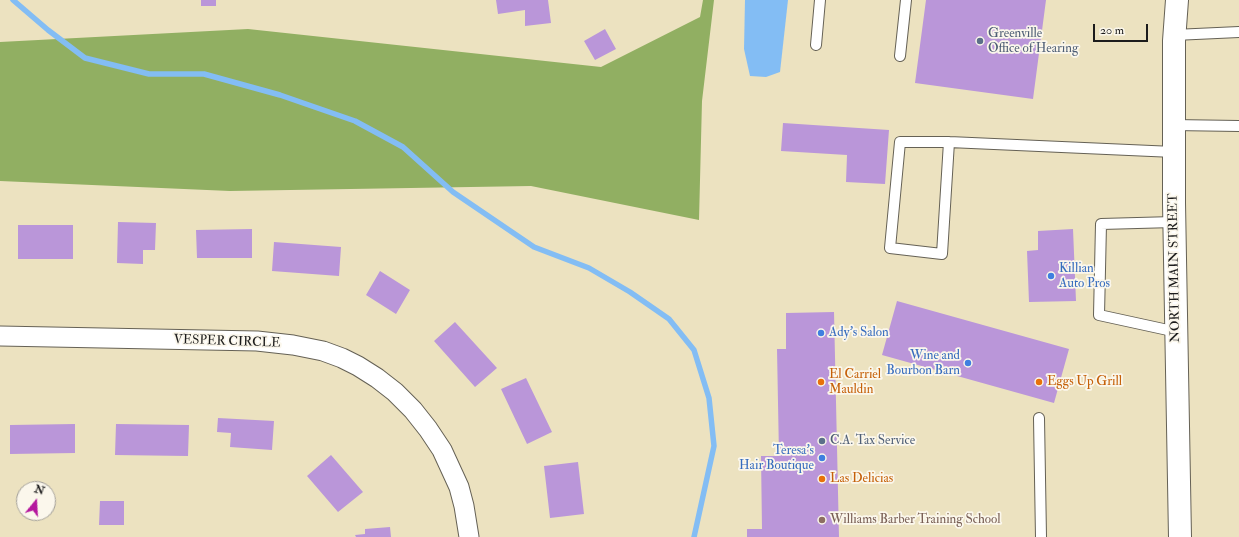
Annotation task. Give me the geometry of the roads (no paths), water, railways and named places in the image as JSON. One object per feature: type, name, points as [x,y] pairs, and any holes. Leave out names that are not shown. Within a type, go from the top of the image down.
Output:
[{"type":"main road","name":"NORTH MAIN STREET","points":[[1177,0],[1174,35],[1174,222],[1180,537]]},
{"type":"street","name":"VESPER CIRCLE","points":[[0,336],[257,341],[293,345],[323,351],[342,358],[377,378],[395,392],[413,410],[428,429],[442,450],[459,487],[469,537]]},
{"type":"lane","points":[[816,45],[820,0]]},
{"type":"lane","points":[[900,56],[906,0]]},
{"type":"lane","points":[[1174,35],[1239,32]]},
{"type":"lane","points":[[1174,126],[1239,126]]},
{"type":"lane","points":[[949,142],[942,254],[890,248],[900,142],[949,142],[1174,152]]},
{"type":"lane","points":[[1174,222],[1101,224],[1099,315],[1177,332]]},
{"type":"lane","points":[[1040,418],[1041,537]]},
{"type":"water","points":[[745,0],[788,0],[780,72],[766,77],[750,76],[744,49]]},
{"type":"waterway","points":[[13,0],[48,30],[85,58],[149,74],[204,74],[280,95],[355,121],[403,147],[453,192],[534,247],[589,268],[630,292],[669,319],[694,350],[709,398],[714,446],[694,537]]},
{"type":"place","name":"Greenville Office of Hearing","points":[[980,41]]},
{"type":"place","name":"Killian Auto Pros","points":[[1051,276]]},
{"type":"place","name":"Ady's Salon","points":[[821,333]]},
{"type":"place","name":"Wine and Bourbon Barn","points":[[968,363]]},
{"type":"place","name":"El Carriel Mauldin","points":[[821,382]]},
{"type":"place","name":"Eggs Up Grill","points":[[1039,382]]},
{"type":"place","name":"C.A. Tax Service","points":[[822,441]]},
{"type":"place","name":"Teresa's Hair Boutique","points":[[822,458]]},
{"type":"place","name":"Las Delicias","points":[[822,479]]},
{"type":"place","name":"Williams Barber Training School","points":[[822,520]]}]
